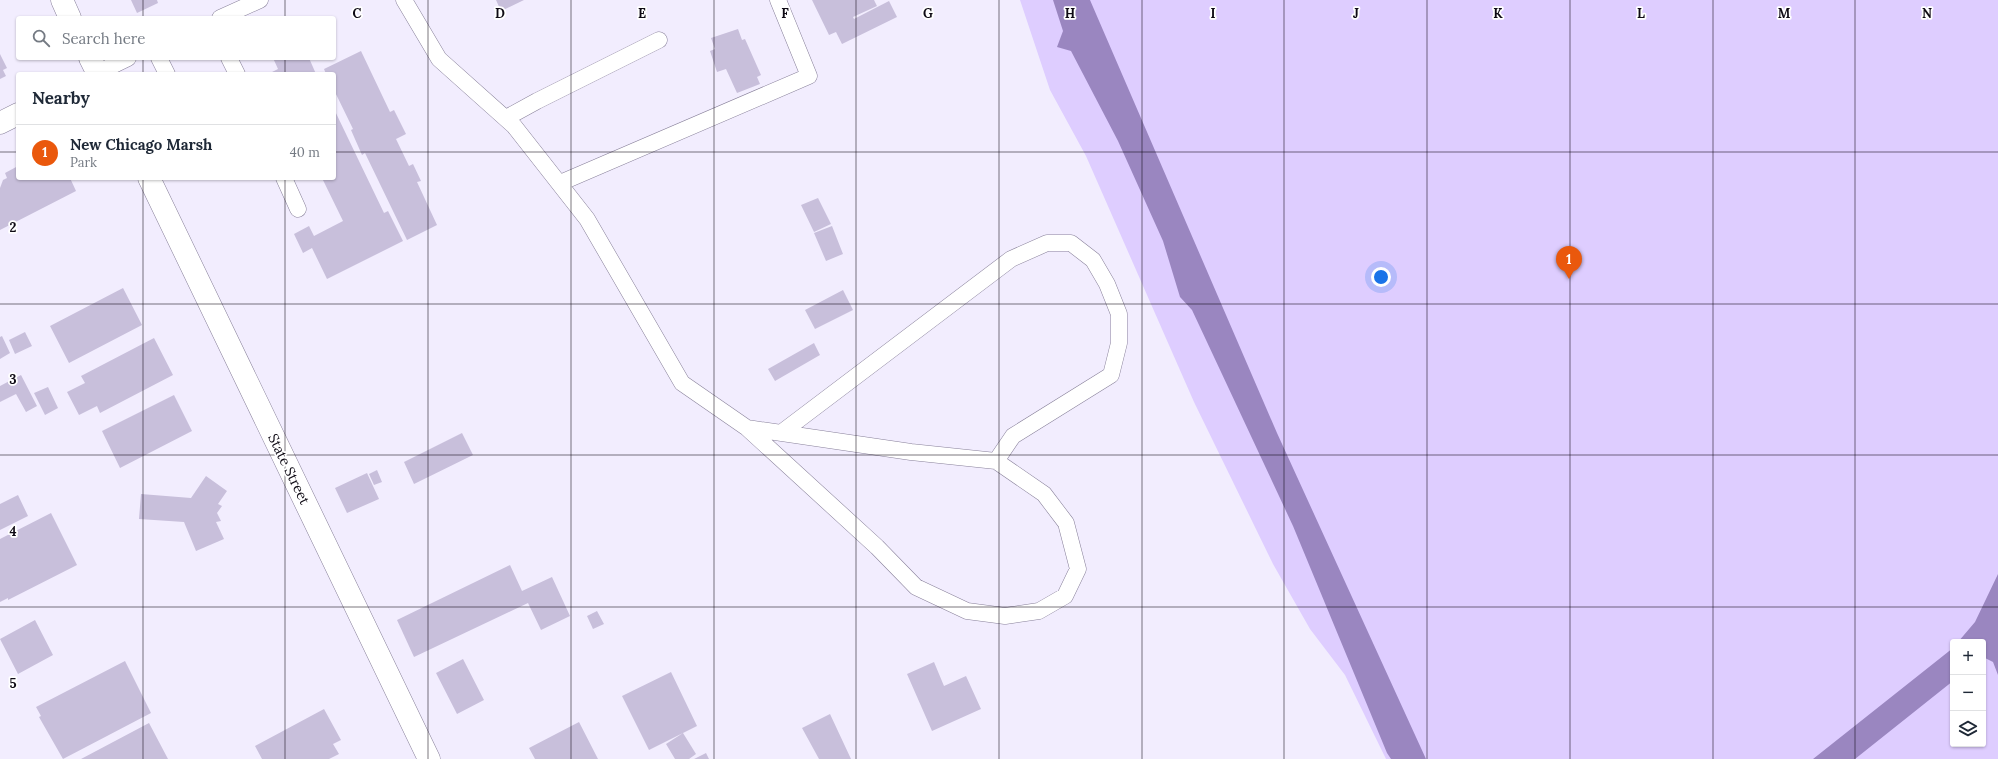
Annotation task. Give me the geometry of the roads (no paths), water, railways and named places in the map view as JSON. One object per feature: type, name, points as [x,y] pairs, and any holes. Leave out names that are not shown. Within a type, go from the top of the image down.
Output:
[{"type":"street","points":[[62,0],[69,16]]},
{"type":"street","points":[[0,123],[16,115]]},
{"type":"street","name":"State Street","points":[[149,180],[429,759]]},
{"type":"lane","points":[[224,16],[260,0]]},
{"type":"lane","points":[[404,0],[439,59],[514,126],[587,219],[682,383],[747,428],[877,547],[916,587],[967,611],[1005,616],[1039,611],[1065,596],[1078,569],[1066,523],[1044,494],[996,461],[911,452],[747,428]]},
{"type":"lane","points":[[560,183],[809,76],[778,0]]},
{"type":"lane","points":[[506,118],[659,40]]},
{"type":"lane","points":[[95,70],[122,60]]},
{"type":"lane","points":[[160,60],[166,72]]},
{"type":"lane","points":[[230,60],[236,72]]},
{"type":"lane","points":[[285,180],[298,209]]},
{"type":"lane","points":[[781,433],[1011,259],[1047,243],[1071,243],[1093,260],[1107,284],[1119,314],[1119,343],[1111,375],[1013,436],[996,461]]},
{"type":"place","name":"New Chicago Marsh","points":[[1569,279]]}]
